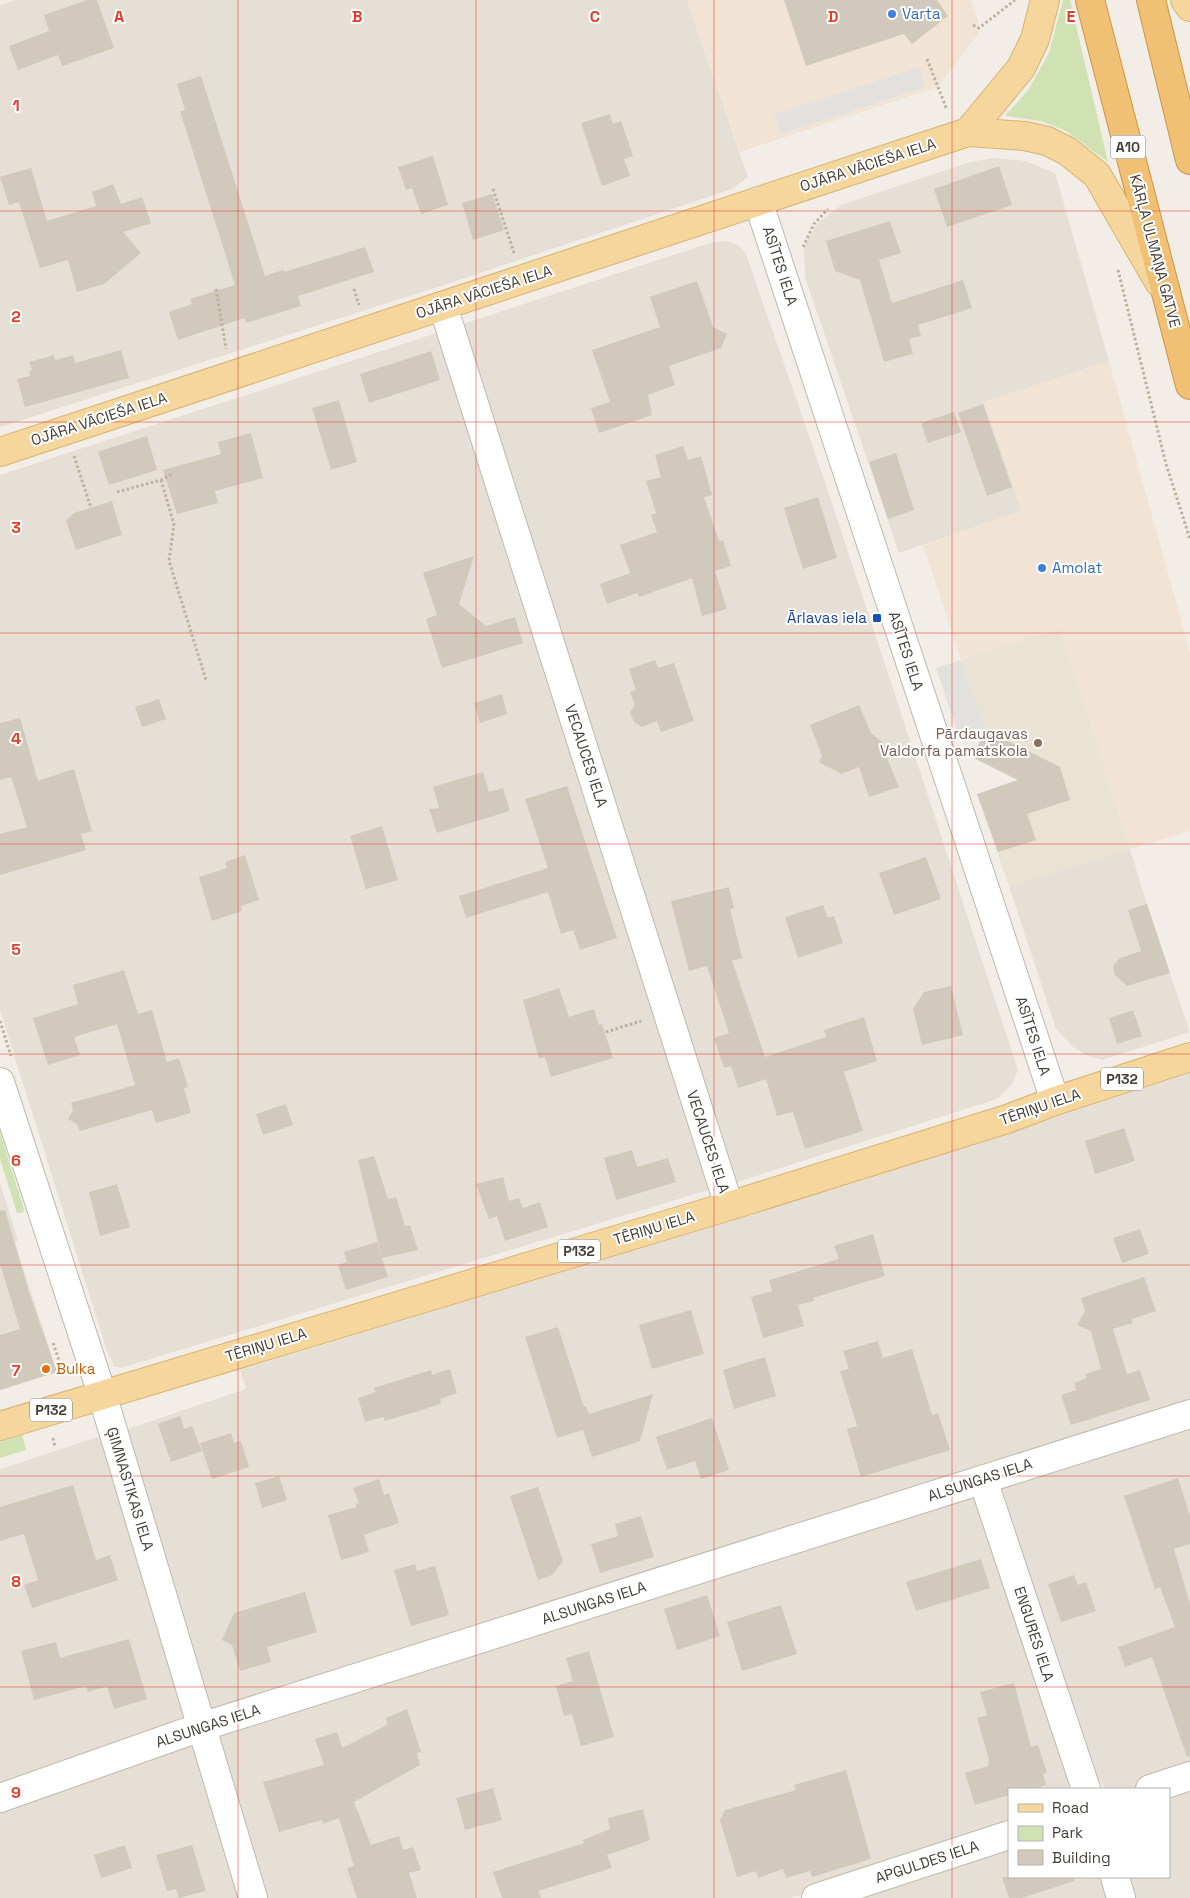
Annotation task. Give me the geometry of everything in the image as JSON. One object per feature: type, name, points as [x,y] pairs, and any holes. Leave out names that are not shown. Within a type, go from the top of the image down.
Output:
[{"type":"highway","name":"KĀRĻA ULMAŅA GATVE","points":[[1090,0],[1190,385]]},
{"type":"highway","points":[[1152,0],[1190,160]]},
{"type":"main road","points":[[958,123],[1020,68],[1035,39],[1045,0]]},
{"type":"main road","points":[[1185,0],[1190,7]]},
{"type":"main road","name":"OJĀRA VĀCIEŠA IELA","points":[[0,452],[758,201],[958,123],[1048,141],[1067,151],[1097,175],[1167,294]]},
{"type":"main road","name":"TĒRIŅU IELA","points":[[0,1426],[729,1206],[1007,1119],[1055,1101],[1190,1057]]},
{"type":"street","name":"ASĪTES IELA","points":[[758,201],[1055,1101]]},
{"type":"street","name":"VECAUCES IELA","points":[[442,306],[729,1206]]},
{"type":"street","name":"ĢIMNASTIKAS IELA","points":[[0,1082],[102,1394],[253,1898]]},
{"type":"street","name":"ALSUNGAS IELA","points":[[0,1798],[201,1727],[1190,1414]]},
{"type":"street","name":"ENGURES IELA","points":[[982,1480],[1086,1788]]},
{"type":"street","points":[[1153,1788],[1190,1776]]},
{"type":"street","name":"APGULDES IELA","points":[[816,1898],[1008,1835]]},
{"type":"street","points":[[1114,1878],[1122,1898]]},
{"type":"path","points":[[973,25],[979,28],[1016,0]]},
{"type":"path","points":[[926,59],[958,123]]},
{"type":"path","points":[[493,189],[515,258]]},
{"type":"path","points":[[802,251],[814,224],[829,207]]},
{"type":"path","points":[[1116,263],[1166,464],[1190,539]]},
{"type":"path","points":[[216,289],[227,354]]},
{"type":"path","points":[[65,431],[91,508]]},
{"type":"path","points":[[117,492],[161,480],[172,474]]},
{"type":"path","points":[[161,480],[174,524],[169,561],[206,680]]},
{"type":"path","points":[[606,1032],[667,1012]]},
{"type":"shaded area","points":[[15,0],[687,0],[748,177],[732,189],[450,283],[0,427],[0,5]]},
{"type":"shaded area","points":[[687,0],[971,0],[979,24],[979,33],[938,87],[740,152]]},
{"type":"shaded area","points":[[919,67],[925,87],[781,134],[774,114]]},
{"type":"shaded area","points":[[995,158],[1025,161],[1055,173],[1109,361],[984,402],[1022,511],[899,553],[805,277],[804,246],[818,223],[841,205],[970,162]]},
{"type":"shaded area","points":[[725,241],[737,244],[746,254],[826,485],[1018,1070],[1012,1084],[997,1099],[731,1184],[460,325],[713,242]]},
{"type":"shaded area","points":[[443,331],[715,1188],[121,1368],[114,1366],[107,1351],[0,1010],[0,475]]},
{"type":"shaded area","points":[[1109,361],[1190,652],[1190,831],[1130,849],[1060,628],[961,660],[923,545],[1022,511],[984,402]]},
{"type":"shaded area","name":"Pārdaugavas Valdorfa pamatskola","points":[[1060,628],[1130,849],[1009,886],[977,794],[1017,780],[972,757],[986,730],[961,660]]},
{"type":"shaded area","points":[[961,660],[986,730],[960,739],[936,668]]},
{"type":"shaded area","points":[[1130,849],[1190,1032],[1102,1060],[1086,1055],[1073,1047],[1056,1029],[1009,886]]},
{"type":"shaded area","points":[[1190,1073],[1190,1405],[218,1713],[206,1708],[125,1430],[246,1389],[240,1370],[867,1179]]},
{"type":"shaded area","points":[[0,1183],[18,1240],[15,1243],[57,1372],[0,1390]]},
{"type":"shaded area","points":[[1190,1424],[1190,1769],[1132,1788],[1108,1788],[1093,1775],[997,1489]]},
{"type":"shaded area","points":[[101,1436],[186,1705],[182,1721],[0,1789],[0,1469]]},
{"type":"shaded area","points":[[968,1494],[977,1499],[1077,1788],[1008,1788],[1008,1827],[791,1898],[263,1898],[216,1736]]},
{"type":"shaded area","points":[[184,1745],[193,1745],[244,1898],[0,1898],[0,1807]]},
{"type":"shaded area","points":[[1190,1785],[1190,1898],[1130,1898],[1123,1878],[1170,1878],[1170,1792]]},
{"type":"shaded area","points":[[1008,1849],[1008,1878],[1112,1878],[1119,1898],[857,1898]]},
{"type":"green space","points":[[1063,0],[1070,0],[1108,162],[1066,131],[1041,121],[1005,116],[1029,89],[1049,53]]},
{"type":"green space","points":[[0,1132],[24,1209],[23,1212],[17,1213],[0,1159]]},
{"type":"green space","points":[[22,1435],[26,1450],[0,1458],[0,1442]]},
{"type":"building","points":[[87,0],[97,0],[114,48],[62,66],[58,55],[18,70],[9,46],[49,31],[44,15]]},
{"type":"building","points":[[784,0],[937,0],[948,16],[912,44],[904,34],[806,66]]},
{"type":"building","points":[[201,76],[265,276],[365,247],[374,272],[298,296],[301,306],[246,323],[245,318],[178,340],[169,312],[192,304],[190,299],[235,285],[180,111],[185,110],[177,84]]},
{"type":"building","points":[[610,114],[613,124],[621,121],[633,156],[624,159],[630,176],[602,186],[581,123]]},
{"type":"building","points":[[433,156],[448,205],[421,214],[412,188],[406,190],[398,167]]},
{"type":"building","points":[[999,166],[1012,205],[947,227],[934,189]]},
{"type":"building","points":[[31,168],[47,221],[96,206],[92,192],[113,184],[121,204],[142,197],[151,223],[123,232],[141,253],[104,284],[77,292],[68,260],[40,268],[19,202],[9,205],[0,177]]},
{"type":"building","points":[[492,194],[504,230],[473,240],[462,203]]},
{"type":"building","points":[[890,221],[901,253],[879,260],[892,303],[963,280],[972,308],[918,325],[921,336],[909,339],[913,354],[884,362],[860,280],[835,271],[826,241]]},
{"type":"building","points":[[697,281],[713,327],[727,334],[721,348],[669,366],[675,385],[648,395],[652,415],[599,433],[591,408],[610,402],[592,350],[660,327],[650,297]]},
{"type":"building","points":[[121,350],[129,378],[25,407],[17,379],[30,376],[29,371],[32,370],[29,362],[54,355],[55,360],[73,355],[75,363]]},
{"type":"building","points":[[431,351],[440,380],[369,403],[360,374]]},
{"type":"building","points":[[339,400],[357,462],[331,470],[312,408]]},
{"type":"building","points":[[983,404],[1012,487],[987,496],[958,413]]},
{"type":"building","points":[[954,412],[961,432],[928,443],[921,423]]},
{"type":"building","points":[[251,433],[263,478],[215,491],[218,503],[177,514],[163,470],[221,454],[218,442]]},
{"type":"building","points":[[147,436],[157,470],[109,485],[98,452]]},
{"type":"building","points":[[683,446],[688,460],[701,456],[712,495],[704,497],[719,541],[723,540],[731,566],[715,571],[727,609],[702,616],[692,578],[639,597],[637,593],[607,604],[600,584],[630,573],[620,545],[657,532],[651,515],[656,513],[646,481],[661,477],[655,455]]},
{"type":"building","points":[[896,453],[914,510],[888,519],[869,462]]},
{"type":"building","points":[[818,497],[837,558],[803,569],[784,508]]},
{"type":"building","points":[[112,501],[122,535],[76,550],[66,521],[74,513]]},
{"type":"building","points":[[474,556],[459,604],[486,626],[515,617],[523,643],[442,668],[426,619],[437,615],[423,573]]},
{"type":"building","points":[[655,660],[658,668],[674,663],[694,721],[661,732],[657,721],[642,727],[634,722],[630,712],[635,705],[630,692],[636,690],[629,669]]},
{"type":"building","points":[[502,694],[507,714],[480,723],[474,703]]},
{"type":"building","points":[[159,699],[166,719],[142,727],[135,707]]},
{"type":"building","points":[[859,705],[871,733],[889,748],[887,758],[899,787],[869,797],[859,767],[841,774],[819,762],[822,756],[810,725]]},
{"type":"building","points":[[20,718],[38,781],[74,769],[92,831],[81,834],[86,850],[0,875],[0,834],[27,827],[11,777],[0,780],[0,723]]},
{"type":"building","points":[[986,730],[1060,767],[1070,800],[1027,814],[1036,840],[998,852],[977,794],[1018,780],[972,757]]},
{"type":"building","points":[[483,772],[489,792],[503,788],[510,811],[437,833],[429,809],[439,808],[433,787]]},
{"type":"building","points":[[567,786],[617,938],[580,950],[573,930],[561,934],[548,892],[466,918],[459,896],[548,868],[525,799]]},
{"type":"building","points":[[382,826],[398,880],[366,889],[350,836]]},
{"type":"building","points":[[245,855],[259,900],[241,906],[242,911],[212,921],[199,877],[227,868],[225,862]]},
{"type":"building","points":[[926,857],[941,899],[894,915],[879,873]]},
{"type":"building","points":[[729,887],[734,908],[730,909],[742,958],[732,961],[765,1057],[826,1037],[824,1030],[864,1017],[877,1061],[844,1072],[863,1131],[805,1149],[793,1112],[777,1116],[766,1079],[738,1088],[731,1066],[724,1068],[714,1038],[729,1033],[707,966],[689,971],[671,901]]},
{"type":"building","points":[[1147,904],[1170,973],[1127,986],[1115,975],[1113,966],[1120,958],[1141,951],[1128,910]]},
{"type":"building","points":[[823,905],[828,918],[834,916],[843,943],[798,958],[785,917]]},
{"type":"building","points":[[124,970],[138,1014],[152,1010],[167,1062],[179,1058],[188,1087],[184,1088],[191,1113],[156,1123],[152,1110],[80,1131],[77,1124],[68,1119],[73,1110],[71,1103],[135,1085],[117,1024],[74,1037],[80,1055],[48,1065],[33,1018],[78,1004],[73,985]]},
{"type":"building","points":[[951,986],[963,1035],[922,1045],[913,1009],[924,992]]},
{"type":"building","points":[[559,988],[569,1017],[594,1009],[599,1025],[602,1024],[613,1058],[551,1077],[545,1057],[539,1059],[523,1000]]},
{"type":"building","points":[[1133,1010],[1142,1036],[1117,1044],[1109,1018]]},
{"type":"building","points":[[286,1104],[293,1125],[263,1135],[256,1114]]},
{"type":"building","points":[[1124,1128],[1135,1161],[1095,1174],[1085,1141]]},
{"type":"building","points":[[632,1150],[637,1167],[668,1158],[676,1182],[616,1200],[604,1158]]},
{"type":"building","points":[[374,1156],[388,1199],[396,1197],[405,1226],[410,1225],[418,1250],[382,1258],[388,1277],[346,1290],[338,1265],[347,1262],[344,1252],[377,1242],[381,1254],[358,1160]]},
{"type":"building","points":[[503,1177],[509,1201],[519,1198],[523,1208],[540,1202],[548,1227],[505,1241],[497,1216],[489,1219],[476,1184]]},
{"type":"building","points":[[117,1184],[130,1227],[100,1236],[89,1192]]},
{"type":"building","points":[[5,1210],[29,1292],[57,1372],[0,1390],[0,1335],[20,1329],[0,1264],[0,1211]]},
{"type":"building","points":[[1140,1229],[1149,1254],[1122,1263],[1113,1238]]},
{"type":"building","points":[[873,1234],[885,1276],[813,1298],[814,1301],[798,1305],[804,1326],[763,1338],[751,1297],[772,1291],[769,1280],[839,1259],[834,1246]]},
{"type":"building","points":[[1144,1277],[1156,1311],[1132,1319],[1133,1323],[1113,1329],[1127,1374],[1140,1370],[1150,1400],[1071,1425],[1061,1395],[1076,1390],[1074,1383],[1087,1378],[1085,1374],[1101,1369],[1091,1331],[1077,1325],[1085,1311],[1081,1298]]},
{"type":"building","points":[[691,1310],[704,1354],[652,1369],[639,1325]]},
{"type":"building","points":[[558,1327],[584,1407],[586,1406],[589,1414],[653,1394],[640,1441],[592,1457],[583,1430],[557,1438],[525,1337]]},
{"type":"building","points":[[878,1341],[883,1358],[912,1349],[932,1415],[938,1413],[950,1450],[861,1477],[847,1429],[857,1426],[840,1371],[849,1369],[843,1351]]},
{"type":"building","points":[[765,1357],[776,1396],[734,1409],[723,1370]]},
{"type":"building","points":[[450,1369],[457,1393],[440,1399],[441,1404],[385,1421],[383,1417],[365,1422],[358,1398],[376,1392],[374,1388],[431,1370],[432,1375]]},
{"type":"building","points":[[180,1416],[184,1429],[192,1426],[202,1451],[171,1462],[158,1424]]},
{"type":"building","points":[[712,1418],[729,1470],[701,1479],[695,1461],[667,1470],[656,1437]]},
{"type":"building","points":[[231,1433],[234,1443],[241,1441],[249,1467],[212,1479],[200,1443]]},
{"type":"building","points":[[279,1476],[287,1500],[262,1508],[255,1483]]},
{"type":"building","points":[[1178,1478],[1190,1516],[1190,1544],[1174,1549],[1190,1604],[1190,1756],[1187,1757],[1152,1657],[1125,1667],[1118,1647],[1175,1627],[1160,1587],[1155,1589],[1124,1496]]},
{"type":"building","points":[[379,1479],[384,1495],[389,1493],[399,1523],[364,1535],[369,1552],[341,1560],[328,1515],[357,1507],[356,1504],[359,1503],[353,1488]]},
{"type":"building","points":[[73,1485],[96,1560],[110,1555],[118,1580],[32,1608],[24,1585],[38,1580],[24,1534],[0,1541],[0,1507]]},
{"type":"building","points":[[538,1487],[563,1561],[552,1575],[538,1580],[510,1496]]},
{"type":"building","points":[[641,1516],[654,1557],[600,1573],[591,1544],[618,1536],[615,1524]]},
{"type":"building","points":[[981,1559],[990,1588],[916,1611],[906,1582]]},
{"type":"building","points":[[415,1564],[417,1571],[435,1566],[449,1615],[411,1626],[394,1570]]},
{"type":"building","points":[[1074,1575],[1078,1585],[1086,1582],[1096,1611],[1061,1622],[1048,1584]]},
{"type":"building","points":[[305,1592],[317,1632],[267,1647],[271,1662],[240,1671],[232,1645],[222,1640],[234,1613]]},
{"type":"building","points":[[707,1595],[720,1636],[677,1650],[664,1609]]},
{"type":"building","points":[[781,1605],[797,1654],[742,1671],[727,1622]]},
{"type":"building","points":[[129,1639],[147,1699],[114,1709],[107,1686],[88,1692],[86,1686],[34,1700],[21,1651],[56,1642],[60,1658]]},
{"type":"building","points":[[589,1651],[614,1737],[581,1746],[572,1714],[564,1716],[556,1686],[573,1681],[566,1658]]},
{"type":"building","points":[[1014,1683],[1031,1747],[1038,1745],[1047,1773],[1043,1774],[1046,1785],[1037,1788],[1008,1788],[1008,1795],[975,1805],[965,1773],[988,1766],[989,1760],[977,1718],[987,1715],[980,1692]]},
{"type":"building","points":[[407,1709],[421,1752],[417,1753],[420,1765],[354,1802],[371,1845],[399,1836],[403,1850],[413,1847],[421,1870],[409,1873],[417,1898],[357,1898],[347,1868],[354,1866],[339,1818],[323,1824],[322,1820],[279,1832],[263,1782],[324,1765],[315,1739],[337,1732],[342,1748],[387,1725],[386,1718]]},
{"type":"building","points":[[846,1770],[871,1859],[812,1877],[810,1871],[786,1878],[783,1869],[758,1878],[756,1871],[737,1877],[720,1820],[725,1810],[796,1790],[794,1785]]},
{"type":"building","points":[[493,1788],[502,1820],[465,1830],[456,1798]]},
{"type":"building","points":[[643,1809],[650,1840],[607,1855],[612,1868],[538,1891],[541,1898],[502,1898],[493,1872],[584,1843],[583,1840],[610,1829],[608,1818]]},
{"type":"building","points":[[125,1845],[132,1868],[101,1878],[94,1855]]},
{"type":"building","points":[[192,1845],[206,1891],[179,1898],[176,1889],[167,1891],[156,1855]]},
{"type":"building","points":[[1002,1877],[1073,1878],[1074,1881],[1022,1898],[1009,1898]]},
{"type":"place","name":"Varta","points":[[892,14]]},
{"type":"place","name":"Amolat","points":[[1042,568]]},
{"type":"place","name":"Ārlavas iela","points":[[877,618]]},
{"type":"place","name":"Pārdaugavas Valdorfa pamatskola","points":[[1038,743]]},
{"type":"place","name":"Bulka","points":[[46,1369]]}]
